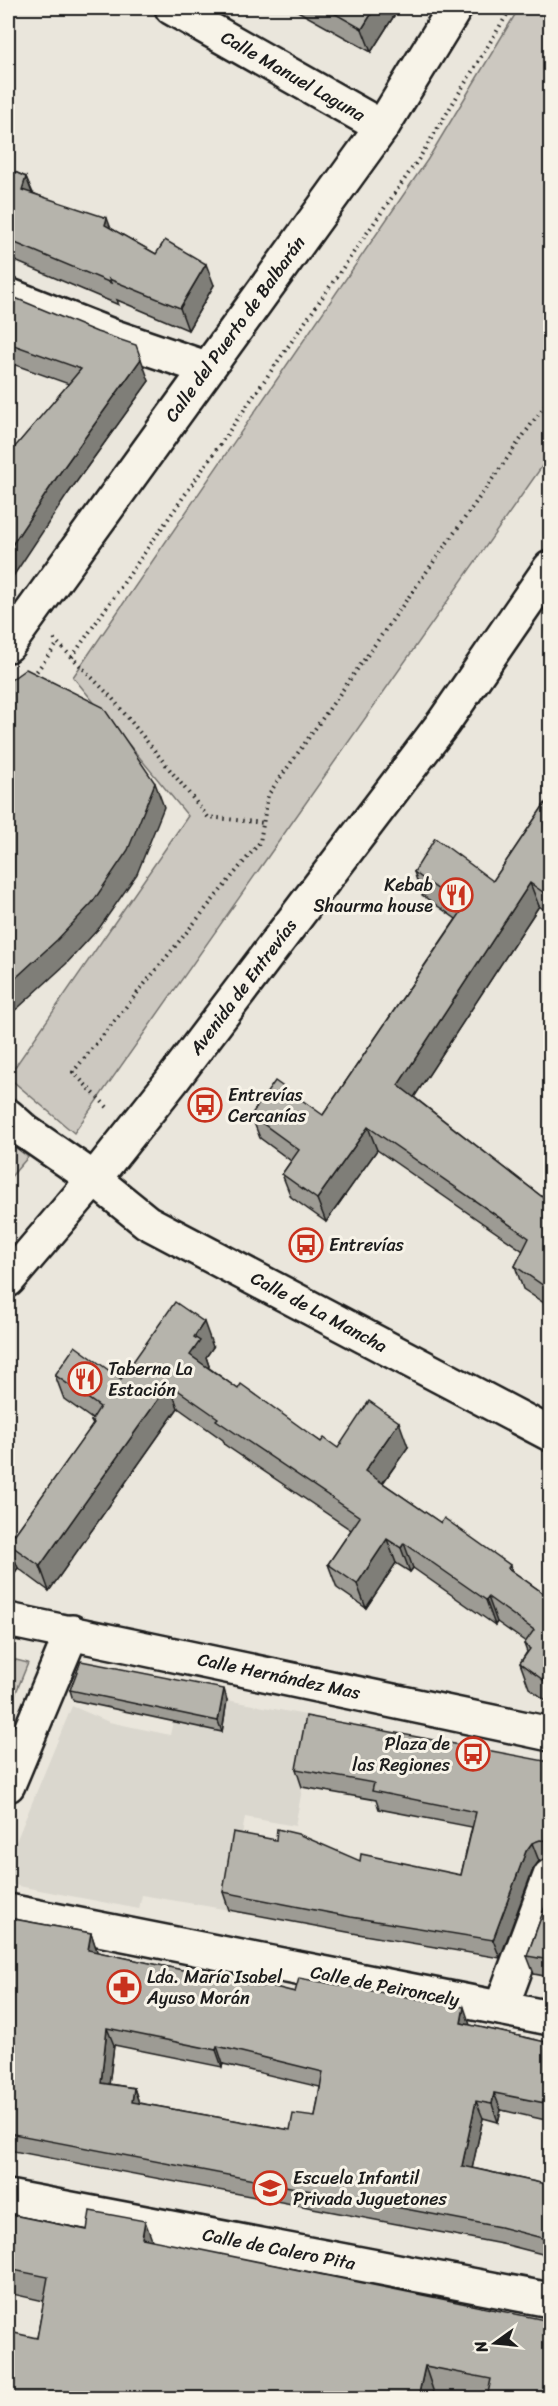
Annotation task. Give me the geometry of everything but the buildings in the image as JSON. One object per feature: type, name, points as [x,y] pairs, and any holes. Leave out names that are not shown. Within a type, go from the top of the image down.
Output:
[{"type":"street","name":"Calle Manuel Laguna","points":[[172,8],[382,127]]},
{"type":"street","name":"Calle del Puerto de Balbarán","points":[[8,645],[382,127],[455,8]]},
{"type":"street","points":[[8,295],[112,336],[206,368]]},
{"type":"street","name":"Avenida de Entrevías","points":[[8,1280],[132,1132],[444,722],[550,568]]},
{"type":"street","name":"Calle de La Mancha","points":[[8,1116],[26,1132],[94,1179],[147,1222],[550,1434]]},
{"type":"street","name":"Calle Hernández Mas","points":[[8,1620],[550,1734]]},
{"type":"street","points":[[8,1785],[72,1632]]},
{"type":"street","points":[[501,2008],[550,1876]]},
{"type":"street","name":"Calle de Peironcely","points":[[8,1911],[550,2018]]},
{"type":"street","name":"Calle de Calero Pita","points":[[8,2197],[550,2301]]},
{"type":"path","points":[[72,657],[420,157],[511,8]]},
{"type":"path","points":[[132,1132],[72,1072],[260,842],[268,795],[550,398]]},
{"type":"path","points":[[52,636],[112,698],[208,817],[264,823]]},
{"type":"path","points":[[29,680],[58,643]]},
{"type":"shaded area","points":[[519,8],[550,8],[550,455],[74,1133],[8,1077],[188,816],[73,677],[428,159]]},
{"type":"shaded area","points":[[8,1142],[28,1157],[8,1180]]},
{"type":"shaded area","points":[[8,1658],[28,1663],[8,1712]]},
{"type":"shaded area","points":[[227,1700],[316,1717],[295,1826],[245,1817],[229,1910],[142,1895],[139,1909],[8,1884],[8,1861],[72,1706],[109,1722],[170,1735],[173,1721],[222,1731]]},
{"type":"place","name":"Kebab Shaurma house","points":[[456,895]]},
{"type":"place","name":"Entrevías Cercanías","points":[[205,1105]]},
{"type":"place","name":"Entrevías","points":[[306,1245]]},
{"type":"place","name":"Taberna La Estación","points":[[85,1379]]},
{"type":"place","name":"Plaza de las Regiones","points":[[473,1754]]},
{"type":"place","name":"Lda. María Isabel Ayuso Morán","points":[[124,1987]]},
{"type":"place","name":"Escuela Infantil Privada Juguetones","points":[[270,2188]]}]
